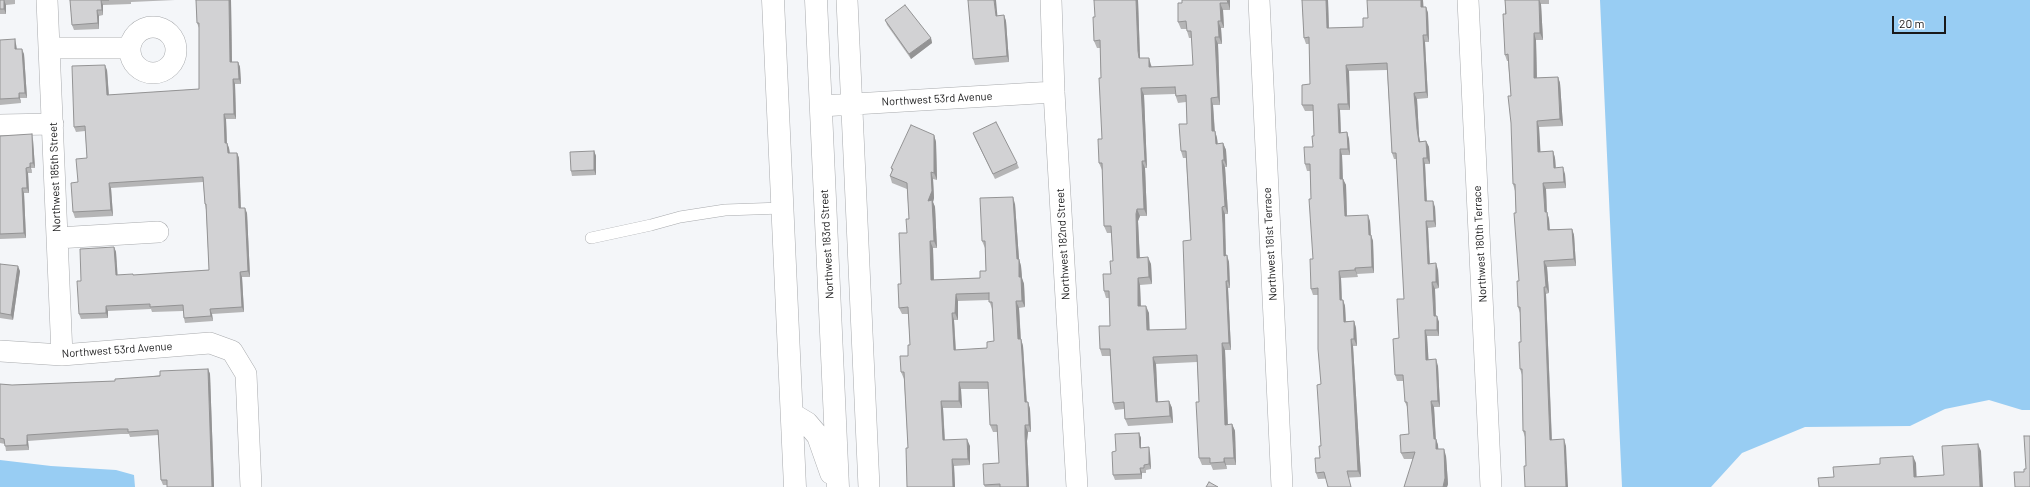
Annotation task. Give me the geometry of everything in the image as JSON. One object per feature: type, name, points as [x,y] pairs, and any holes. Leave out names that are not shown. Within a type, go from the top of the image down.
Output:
[{"type":"main road","points":[[773,0],[795,487]]},
{"type":"main road","name":"Northwest 183rd Street","points":[[816,0],[838,487]]},
{"type":"main road","points":[[792,414],[807,423],[818,436],[838,487]]},
{"type":"street","name":"Northwest 185th Street","points":[[47,0],[62,355]]},
{"type":"street","points":[[847,0],[869,487]]},
{"type":"street","name":"Northwest 182nd Street","points":[[1051,0],[1054,92],[1077,487]]},
{"type":"street","name":"Northwest 181st Terrace","points":[[1259,0],[1282,487]]},
{"type":"street","name":"Northwest 180th Terrace","points":[[1468,0],[1491,487]]},
{"type":"street","points":[[50,48],[130,48]]},
{"type":"street","name":"Northwest 53rd Avenue","points":[[821,106],[1054,92]]},
{"type":"street","points":[[0,125],[53,124]]},
{"type":"street","points":[[57,238],[158,232]]},
{"type":"street","name":"Northwest 53rd Avenue","points":[[0,351],[62,355],[210,343],[232,351],[246,374],[251,487]]},
{"type":"lane","points":[[591,238],[695,214],[724,210],[782,208]]},
{"type":"water","points":[[1600,0],[2030,0],[2030,410],[2022,410],[1989,400],[1945,409],[1910,426],[1805,427],[1742,453],[1711,487],[1622,487]]},
{"type":"water","points":[[0,460],[51,466],[116,470],[134,475],[135,487],[0,487]]},
{"type":"building","points":[[0,0],[4,0],[4,9],[0,9]]},
{"type":"building","points":[[70,0],[101,0],[102,10],[97,10],[98,23],[72,25]]},
{"type":"building","points":[[196,0],[229,0],[230,62],[238,62],[239,79],[233,79],[234,114],[224,114],[225,143],[227,143],[228,153],[237,153],[239,208],[245,208],[248,271],[240,272],[242,307],[210,309],[211,316],[184,318],[183,305],[150,307],[150,304],[106,306],[106,313],[79,314],[77,281],[81,281],[80,249],[114,247],[116,275],[209,270],[206,204],[203,177],[109,183],[111,210],[73,212],[71,183],[78,182],[76,159],[87,158],[85,126],[74,127],[72,66],[105,65],[107,95],[199,89],[199,23],[197,23]]},
{"type":"building","points":[[968,0],[994,0],[996,16],[1004,15],[1007,56],[973,59]]},
{"type":"building","points":[[1094,0],[1136,0],[1139,58],[1149,58],[1149,67],[1193,65],[1191,31],[1187,31],[1186,21],[1178,22],[1178,3],[1182,3],[1182,0],[1227,0],[1228,3],[1220,3],[1221,21],[1218,21],[1219,37],[1215,37],[1218,97],[1211,98],[1212,131],[1215,131],[1216,144],[1223,143],[1224,160],[1222,160],[1225,206],[1222,207],[1224,256],[1227,255],[1228,281],[1226,281],[1229,343],[1222,343],[1225,425],[1232,424],[1234,458],[1224,458],[1224,462],[1210,463],[1210,458],[1199,458],[1196,402],[1199,402],[1197,355],[1153,357],[1156,402],[1169,401],[1170,416],[1125,419],[1124,402],[1113,403],[1110,349],[1100,349],[1099,326],[1110,326],[1109,291],[1104,291],[1103,274],[1111,274],[1110,261],[1113,261],[1111,226],[1104,226],[1102,163],[1099,163],[1098,139],[1102,139],[1099,78],[1101,78],[1100,40],[1094,41],[1093,17],[1095,17]],"holes":[[[1175,87],[1176,96],[1186,95],[1187,124],[1179,124],[1181,151],[1186,151],[1191,240],[1183,241],[1186,329],[1147,330],[1146,306],[1138,306],[1138,278],[1149,277],[1148,257],[1137,258],[1136,214],[1137,209],[1144,209],[1142,161],[1145,161],[1141,88]]]},
{"type":"building","points":[[1302,0],[1326,0],[1327,28],[1363,27],[1363,18],[1368,18],[1367,0],[1421,0],[1421,7],[1426,7],[1427,35],[1423,35],[1426,92],[1414,93],[1419,142],[1426,141],[1427,158],[1423,158],[1425,201],[1433,201],[1434,221],[1426,221],[1428,264],[1436,263],[1436,282],[1432,282],[1434,316],[1437,316],[1437,330],[1425,330],[1426,360],[1436,359],[1438,401],[1431,401],[1436,449],[1444,449],[1445,478],[1443,487],[1404,487],[1415,452],[1401,453],[1400,435],[1409,434],[1407,402],[1405,402],[1403,375],[1395,375],[1393,339],[1399,338],[1397,299],[1404,299],[1396,153],[1392,153],[1387,63],[1346,65],[1348,104],[1338,104],[1339,133],[1347,132],[1348,149],[1340,149],[1340,179],[1343,179],[1345,216],[1368,215],[1369,235],[1371,235],[1372,267],[1339,271],[1340,300],[1343,300],[1344,322],[1354,321],[1354,339],[1351,339],[1358,471],[1347,471],[1351,487],[1328,487],[1324,472],[1316,473],[1315,458],[1320,458],[1319,446],[1321,446],[1317,385],[1321,384],[1318,349],[1318,288],[1311,289],[1310,259],[1313,259],[1309,199],[1311,199],[1310,164],[1305,164],[1304,147],[1313,147],[1312,136],[1314,136],[1313,105],[1302,105],[1302,85],[1310,84],[1309,37],[1304,38]]},
{"type":"building","points":[[1505,0],[1539,0],[1540,33],[1534,33],[1534,78],[1558,77],[1560,119],[1537,121],[1538,152],[1553,151],[1554,168],[1563,167],[1564,182],[1543,183],[1548,230],[1572,229],[1574,259],[1544,261],[1550,440],[1564,439],[1566,487],[1525,487],[1525,431],[1523,431],[1522,369],[1520,369],[1519,342],[1521,342],[1520,307],[1518,307],[1517,281],[1519,281],[1514,213],[1516,213],[1515,184],[1513,184],[1511,123],[1508,96],[1511,96],[1508,54],[1505,55],[1503,14],[1506,14]]},
{"type":"building","points":[[905,5],[931,38],[909,54],[885,20]]},
{"type":"building","points":[[15,39],[15,49],[22,49],[25,93],[19,93],[19,98],[0,99],[0,40]]},
{"type":"building","points":[[996,122],[1017,163],[993,174],[973,133]]},
{"type":"building","points":[[911,125],[934,135],[934,173],[931,172],[932,191],[928,201],[932,200],[934,241],[930,241],[931,280],[980,278],[980,271],[986,271],[985,241],[982,241],[980,198],[1013,197],[1017,259],[1019,259],[1019,277],[1021,277],[1022,301],[1016,301],[1018,339],[1021,339],[1025,402],[1028,402],[1029,425],[1025,425],[1027,487],[1000,487],[1000,484],[984,485],[983,464],[999,463],[997,425],[990,425],[988,382],[959,382],[959,401],[941,401],[943,440],[967,439],[968,459],[952,459],[953,487],[907,487],[906,448],[908,448],[904,372],[901,372],[900,356],[908,356],[908,345],[910,345],[908,307],[899,308],[898,284],[901,284],[899,233],[907,233],[906,219],[909,219],[907,183],[890,176],[893,169],[891,168]],"holes":[[[989,293],[989,302],[992,302],[994,341],[987,342],[987,348],[954,350],[952,313],[955,313],[956,294]]]},
{"type":"building","points":[[32,134],[33,163],[30,163],[30,167],[26,168],[27,188],[22,188],[24,233],[0,234],[0,136]]},
{"type":"building","points":[[594,151],[594,170],[571,171],[570,152]]},
{"type":"building","points":[[0,264],[18,266],[11,315],[0,313]]},
{"type":"building","points":[[208,369],[212,487],[167,487],[167,480],[161,480],[158,430],[128,432],[128,429],[119,429],[27,435],[27,445],[5,446],[4,439],[0,438],[0,384],[12,385],[115,381],[115,379],[160,376],[160,371]]},
{"type":"building","points":[[1139,433],[1140,448],[1149,447],[1149,464],[1144,465],[1144,468],[1140,468],[1141,474],[1113,475],[1112,452],[1116,451],[1115,434]]},
{"type":"building","points":[[2024,436],[2030,436],[2030,487],[2015,487],[2014,472],[2024,472],[2024,469],[2026,469]]},
{"type":"building","points":[[1978,444],[1980,487],[1819,487],[1818,478],[1834,477],[1833,467],[1880,464],[1880,458],[1913,456],[1914,477],[1944,475],[1942,446]]},
{"type":"building","points":[[1209,482],[1218,487],[1206,487]]}]
